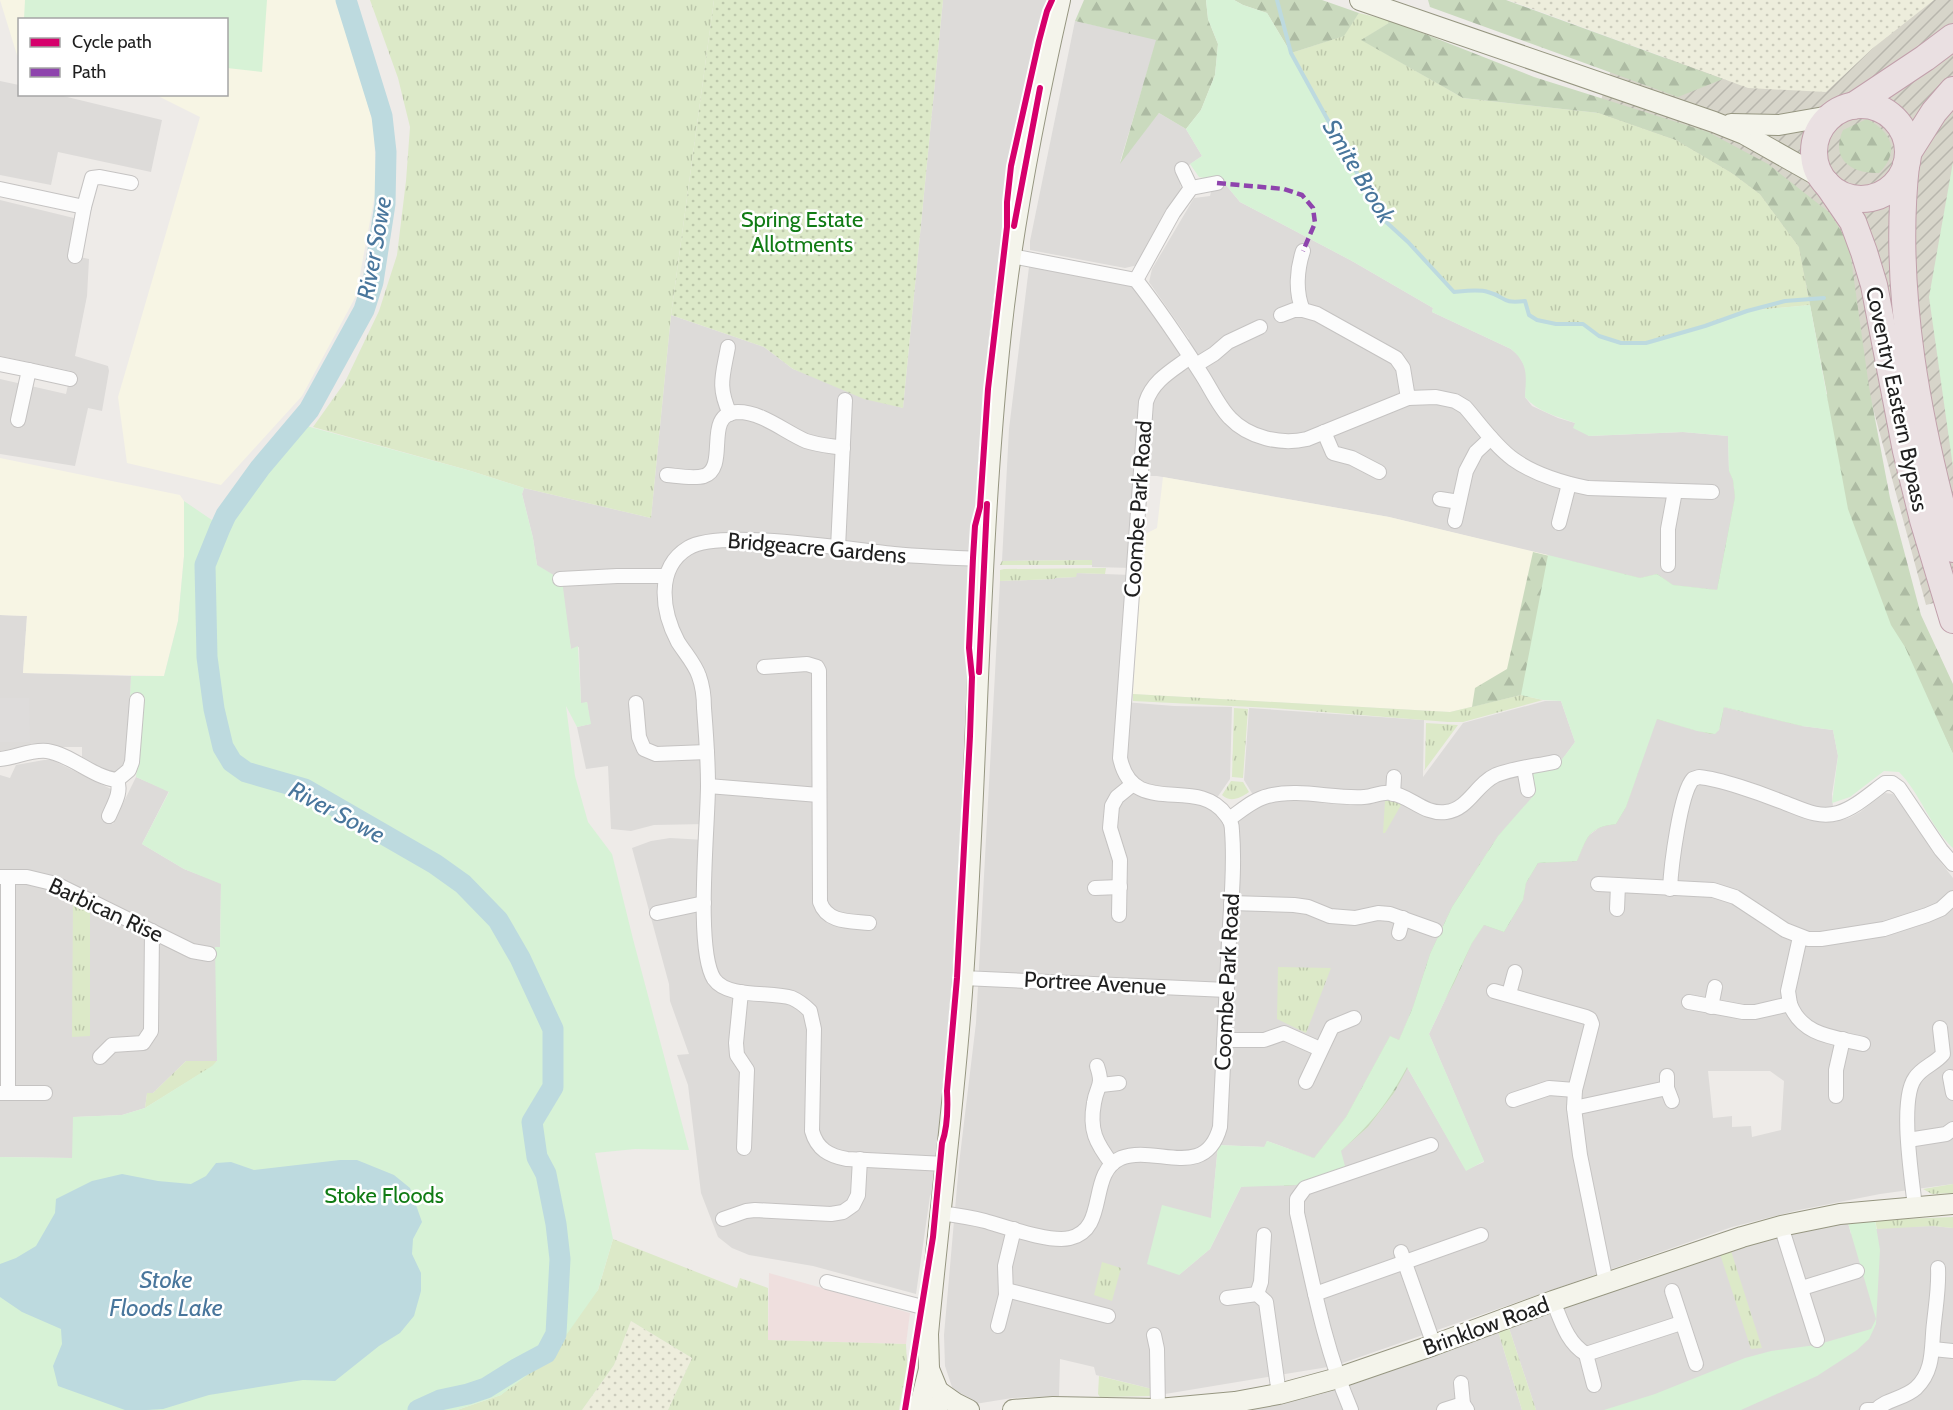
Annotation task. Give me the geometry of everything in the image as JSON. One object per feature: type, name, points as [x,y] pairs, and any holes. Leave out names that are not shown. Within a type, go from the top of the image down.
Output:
[{"type":"highway","points":[[1841,111],[1875,107],[1888,114],[1902,129],[1907,159],[1894,185],[1882,194],[1872,198],[1849,197],[1834,191],[1824,181],[1815,164],[1814,145],[1821,126],[1841,111],[1926,58],[1953,37]]},
{"type":"highway","name":"Coventry Eastern Bypass","points":[[1953,90],[1934,112],[1907,159],[1902,241],[1905,300],[1914,371],[1931,464],[1953,549]]},
{"type":"highway","name":"Coventry Eastern Bypass","points":[[1824,181],[1853,222],[1867,263],[1876,295],[1909,463],[1923,520],[1953,620]]},
{"type":"main road","points":[[969,1410],[955,1403],[938,1401],[929,1369],[928,1334],[963,978],[993,412],[1001,328],[1032,130],[1060,0]]},
{"type":"main road","points":[[1360,0],[1714,122],[1744,134],[1824,181]]},
{"type":"main road","points":[[1714,122],[1755,126],[1779,125],[1841,111]]},
{"type":"main road","name":"Brinklow Road","points":[[1013,1410],[1053,1407],[1158,1409],[1235,1402],[1279,1394],[1338,1378],[1434,1346],[1606,1282],[1781,1226],[1840,1214],[1953,1204]]},
{"type":"main road","points":[[919,1410],[929,1369]]},
{"type":"street","points":[[1182,169],[1191,188]]},
{"type":"street","points":[[75,256],[92,178],[100,177],[130,183]]},
{"type":"street","points":[[1136,280],[1173,213],[1191,188],[1217,183]]},
{"type":"street","points":[[0,189],[84,207]]},
{"type":"street","points":[[1303,251],[1298,289],[1298,299],[1303,310]]},
{"type":"street","points":[[1011,256],[1136,280],[1166,318],[1229,418],[1247,432],[1293,442],[1307,439],[1408,398],[1420,396],[1455,401],[1464,406],[1491,438],[1512,458],[1527,467],[1569,484],[1588,488],[1712,492]]},
{"type":"street","points":[[1281,315],[1294,310],[1317,314],[1396,358],[1403,368],[1408,398]]},
{"type":"street","name":"Coombe Park Road","points":[[1133,784],[1123,771],[1120,758],[1146,402],[1149,393],[1160,380],[1193,361],[1215,354],[1228,342],[1260,327]]},
{"type":"street","points":[[728,347],[721,387],[724,402],[730,414]]},
{"type":"street","points":[[0,364],[70,379]]},
{"type":"street","points":[[18,420],[29,370]]},
{"type":"street","points":[[838,548],[845,400]]},
{"type":"street","points":[[667,475],[699,477],[709,473],[716,459],[719,428],[725,417],[740,412],[754,416],[807,441],[843,448]]},
{"type":"street","points":[[1324,432],[1333,453],[1352,458],[1379,472]]},
{"type":"street","points":[[1455,521],[1467,471],[1476,452],[1491,438]]},
{"type":"street","points":[[1559,523],[1569,484]]},
{"type":"street","points":[[1668,565],[1668,529],[1675,491]]},
{"type":"street","points":[[1440,499],[1460,502]]},
{"type":"street","name":"Bridgeacre Gardens","points":[[666,576],[673,560],[679,554],[693,544],[706,541],[780,542],[926,557],[985,559]]},
{"type":"street","points":[[560,579],[666,576],[665,600],[672,628],[699,675],[702,686],[708,786],[704,903],[706,947],[712,975],[719,984],[741,992],[790,998],[810,1011],[814,1022],[812,1124],[814,1138],[819,1147],[831,1155],[860,1160],[945,1164]]},
{"type":"street","points":[[764,667],[807,664],[817,667],[819,671],[819,896],[822,909],[835,919],[869,923]]},
{"type":"street","points":[[117,780],[129,770],[132,762],[137,700]]},
{"type":"street","points":[[636,703],[639,737],[644,749],[656,754],[707,752]]},
{"type":"street","points":[[0,759],[35,751],[48,751],[117,780],[120,786],[109,816]]},
{"type":"street","points":[[1119,915],[1120,860],[1110,828],[1112,806],[1117,797],[1133,784],[1152,794],[1196,796],[1208,799],[1220,807],[1229,819],[1256,800],[1284,793],[1366,797],[1393,794],[1429,811],[1444,813],[1465,804],[1483,784],[1496,775],[1554,762]]},
{"type":"street","points":[[1524,768],[1528,790]]},
{"type":"street","points":[[1393,794],[1394,777]]},
{"type":"street","points":[[1670,889],[1672,861],[1686,790],[1693,779],[1699,777],[1780,801],[1814,814],[1824,815],[1837,814],[1848,809],[1885,783],[1892,783],[1899,788],[1953,864]]},
{"type":"street","points":[[708,786],[819,795]]},
{"type":"street","name":"Coombe Park Road","points":[[1112,1164],[1121,1158],[1134,1155],[1184,1159],[1199,1155],[1216,1139],[1220,1127],[1231,903],[1233,834],[1229,819]]},
{"type":"street","points":[[4,877],[4,1093],[45,1093]]},
{"type":"street","name":"Barbican Rise","points":[[4,877],[27,877],[56,884],[192,951],[209,954]]},
{"type":"street","points":[[1598,884],[1713,890],[1735,897],[1785,930],[1800,937],[1821,939],[1884,929],[1928,915],[1941,909],[1953,898]]},
{"type":"street","points":[[1617,909],[1618,885]]},
{"type":"street","points":[[1095,888],[1120,887]]},
{"type":"street","points":[[657,913],[704,903]]},
{"type":"street","points":[[1231,903],[1294,905],[1308,907],[1330,916],[1355,918],[1378,913],[1390,914],[1435,930]]},
{"type":"street","points":[[1399,933],[1403,918]]},
{"type":"street","points":[[100,1057],[112,1045],[142,1043],[151,1031],[152,931]]},
{"type":"street","points":[[1800,937],[1788,991],[1794,1016],[1813,1032],[1863,1044]]},
{"type":"street","points":[[1509,994],[1515,972]]},
{"type":"street","name":"Portree Avenue","points":[[963,978],[1227,990]]},
{"type":"street","points":[[1711,1007],[1715,987]]},
{"type":"street","points":[[1494,991],[1586,1017],[1592,1024],[1575,1090],[1574,1108],[1580,1155],[1606,1282]]},
{"type":"street","points":[[741,992],[736,1043],[737,1055],[747,1070],[744,1148]]},
{"type":"street","points":[[1689,1002],[1755,1012],[1790,1004]]},
{"type":"street","points":[[1306,1082],[1332,1027],[1354,1018]]},
{"type":"street","points":[[1915,1207],[1907,1109],[1913,1080],[1920,1071],[1943,1054],[1940,1028]]},
{"type":"street","points":[[1224,1040],[1264,1040],[1284,1034],[1320,1049]]},
{"type":"street","points":[[1836,1096],[1836,1070],[1843,1039]]},
{"type":"street","points":[[940,1213],[1055,1238],[1068,1239],[1085,1230],[1092,1222],[1101,1180],[1112,1164],[1093,1134],[1094,1102],[1101,1084],[1097,1066]]},
{"type":"street","points":[[1950,1077],[1953,1093]]},
{"type":"street","points":[[1101,1084],[1119,1083]]},
{"type":"street","points":[[1513,1100],[1549,1088],[1575,1090]]},
{"type":"street","points":[[1574,1108],[1668,1088]]},
{"type":"street","points":[[1908,1140],[1946,1134],[1953,1128]]},
{"type":"street","points":[[1351,1410],[1338,1378],[1315,1294],[1297,1213],[1297,1199],[1305,1188],[1431,1145]]},
{"type":"street","points":[[723,1219],[755,1210],[831,1214],[843,1212],[853,1205],[858,1195],[860,1160]]},
{"type":"street","points":[[1781,1226],[1817,1340]]},
{"type":"street","points":[[998,1326],[1006,1290],[1005,1266],[1014,1229]]},
{"type":"street","points":[[1257,1294],[1261,1282],[1264,1235]]},
{"type":"street","points":[[1315,1294],[1403,1257],[1481,1235]]},
{"type":"street","points":[[1403,1257],[1434,1346]]},
{"type":"street","points":[[1867,1410],[1876,1410],[1879,1406],[1914,1390],[1927,1373],[1946,1283],[1938,1268]]},
{"type":"street","points":[[1802,1288],[1857,1271]]},
{"type":"street","points":[[827,1282],[930,1309]]},
{"type":"street","points":[[1006,1290],[1108,1316]]},
{"type":"street","points":[[1672,1291],[1696,1364]]},
{"type":"street","points":[[1227,1298],[1257,1294],[1266,1302],[1279,1394]]},
{"type":"street","points":[[1553,1301],[1570,1340],[1576,1348],[1586,1354],[1594,1385]]},
{"type":"street","points":[[1586,1354],[1682,1323]]},
{"type":"street","points":[[1154,1335],[1158,1349],[1158,1409]]},
{"type":"street","points":[[1933,1349],[1953,1351]]},
{"type":"street","points":[[1444,1410],[1465,1407],[1461,1383]]},
{"type":"shaded area","points":[[0,0],[338,0],[374,126],[376,189],[356,296],[302,396],[221,485],[127,463],[118,397],[200,117],[158,96],[228,96],[228,18],[18,18],[17,55]]},
{"type":"shaded area","points":[[943,0],[1060,0],[1014,228],[945,1164],[930,1196],[916,1294],[813,1266],[749,1255],[732,1248],[718,1237],[701,1193],[688,1085],[677,1055],[689,1054],[670,1001],[669,984],[632,848],[651,841],[670,838],[705,840],[706,824],[654,825],[631,831],[611,829],[608,766],[586,769],[577,727],[590,724],[587,702],[581,704],[579,647],[571,649],[567,627],[537,565],[522,494],[524,488],[651,518],[671,315],[764,347],[793,369],[903,408]]},
{"type":"shaded area","points":[[1889,0],[1953,0],[1953,598],[1926,605],[1849,319],[1596,115],[1617,52],[1679,60]]},
{"type":"shaded area","points":[[1075,21],[1157,39],[1120,162],[1159,113],[1186,129],[1202,156],[1179,172],[1181,190],[1138,265],[1125,268],[1030,250]]},
{"type":"shaded area","points":[[0,81],[18,85],[18,96],[63,96],[162,120],[151,172],[58,152],[51,185],[0,175]]},
{"type":"shaded area","points":[[1221,179],[1240,202],[1352,261],[1433,308],[1432,312],[1511,349],[1524,365],[1527,376],[1525,397],[1532,406],[1575,423],[1589,436],[1683,432],[1728,436],[1729,471],[1733,480],[1735,497],[1718,590],[1673,585],[1657,574],[1640,578],[1389,517],[1157,476],[1140,476],[1134,568],[1092,567],[1092,560],[1002,561],[1009,429],[1029,267],[1124,281],[1140,293],[1177,348],[1189,339],[1149,282],[1152,269],[1194,198],[1210,196],[1214,180]]},
{"type":"shaded area","points":[[0,200],[82,220],[75,256],[89,259],[87,296],[75,356],[108,366],[109,371],[102,411],[88,408],[75,466],[0,454],[0,379],[66,394],[71,371],[0,356]]},
{"type":"shaded area","points":[[0,458],[180,495],[184,501],[184,556],[178,621],[164,676],[23,673],[27,616],[0,615]]},
{"type":"shaded area","points":[[1163,477],[1389,517],[1548,555],[1521,695],[1450,712],[1133,694],[1143,535],[1157,528]]},
{"type":"shaded area","points":[[1076,573],[1132,575],[1124,702],[1232,707],[1230,779],[1214,802],[1226,814],[1256,800],[1244,780],[1249,708],[1424,720],[1423,777],[1463,723],[1545,701],[1561,701],[1575,742],[1559,764],[1532,780],[1535,795],[1498,836],[1468,882],[1440,931],[1399,1040],[1390,1036],[1346,1117],[1314,1158],[1267,1141],[1265,1147],[1218,1145],[1211,1219],[1179,1275],[1210,1249],[1241,1187],[1341,1151],[1368,1127],[1394,1093],[1407,1067],[1466,1170],[1484,1162],[1429,1034],[1472,943],[1484,925],[1523,900],[1526,883],[1538,862],[1577,861],[1587,837],[1626,807],[1656,719],[1710,734],[1719,730],[1723,707],[1802,726],[1833,730],[1838,756],[1832,794],[1834,822],[1860,812],[1885,793],[1893,794],[1927,838],[1932,851],[1953,878],[1953,1184],[1880,1194],[1799,1210],[1732,1227],[1334,1366],[1165,1394],[1096,1375],[1094,1367],[1060,1359],[1059,1396],[1012,1398],[975,1404],[953,1390],[945,1366],[944,1335],[959,1164],[976,1023],[1000,581],[1076,577]],"holes":[[[1708,1071],[1770,1071],[1784,1081],[1781,1130],[1752,1137],[1751,1126],[1732,1127],[1732,1116],[1713,1118]]]},
{"type":"shaded area","points":[[0,615],[27,616],[23,673],[131,676],[129,752],[124,767],[116,773],[107,773],[82,760],[82,747],[24,747],[0,751]]},
{"type":"shaded area","points":[[0,698],[29,698],[30,742],[0,742]]},
{"type":"shaded area","points":[[52,760],[113,790],[101,817],[113,824],[136,777],[169,791],[142,844],[184,869],[221,883],[220,947],[215,947],[217,954],[217,1061],[186,1061],[153,1093],[147,1094],[145,1108],[122,1115],[74,1117],[73,1158],[0,1157],[0,775],[10,778],[16,765]]},
{"type":"shaded area","points":[[1843,1222],[1848,1223],[1851,1234],[1888,1227],[1953,1228],[1953,1410],[1536,1410],[1509,1328],[1583,1299],[1761,1242]]},
{"type":"shaded area","points":[[769,1273],[910,1313],[906,1344],[768,1340]]},
{"type":"shaded area","points":[[1498,1331],[1522,1410],[1237,1410],[1357,1383]]},
{"type":"green space","points":[[25,0],[267,0],[262,72],[228,68],[228,18],[24,18]]},
{"type":"green space","points":[[370,0],[714,0],[671,315],[651,518],[524,488],[313,427],[345,382],[379,311],[397,255],[410,127],[398,78]]},
{"type":"green space","name":"Spring Estate Allotments","points":[[714,0],[943,0],[903,408],[864,399],[793,369],[764,347],[671,315]]},
{"type":"green space","points":[[1084,0],[1206,0],[1208,19],[1218,44],[1215,75],[1201,110],[1186,129],[1159,113],[1120,164],[1156,40],[1075,21]]},
{"type":"green space","points":[[1206,0],[1234,0],[1267,13],[1385,221],[1408,242],[1454,292],[1484,291],[1507,301],[1525,301],[1529,315],[1537,320],[1556,324],[1583,324],[1599,336],[1621,343],[1646,343],[1747,311],[1810,305],[1848,509],[1891,625],[1905,647],[1953,754],[1953,848],[1945,840],[1899,772],[1884,771],[1850,797],[1832,803],[1838,756],[1833,730],[1802,726],[1724,707],[1719,730],[1715,734],[1657,719],[1626,807],[1616,824],[1594,831],[1586,840],[1577,861],[1538,863],[1526,883],[1523,900],[1504,932],[1484,925],[1472,943],[1429,1034],[1484,1161],[1466,1171],[1407,1067],[1378,1112],[1341,1151],[1346,1170],[1296,1185],[1241,1187],[1210,1249],[1179,1275],[1147,1264],[1162,1205],[1211,1218],[1218,1145],[1264,1147],[1267,1141],[1314,1158],[1346,1117],[1390,1036],[1399,1040],[1413,1007],[1430,954],[1452,907],[1498,836],[1534,795],[1534,774],[1536,771],[1559,763],[1575,742],[1561,701],[1521,695],[1548,555],[1640,578],[1657,574],[1673,585],[1717,590],[1735,497],[1733,480],[1729,471],[1728,436],[1683,432],[1589,436],[1573,428],[1575,423],[1542,410],[1525,397],[1524,365],[1511,349],[1432,312],[1433,308],[1352,261],[1240,202],[1221,179],[1199,177],[1190,164],[1202,156],[1186,129],[1201,110],[1215,75],[1218,44],[1208,19]]},
{"type":"green space","points":[[1234,0],[1322,0],[1359,13],[1344,36],[1291,53],[1267,13]]},
{"type":"green space","points":[[1428,0],[1506,0],[1723,79],[1678,97],[1430,7]]},
{"type":"green space","points":[[1508,0],[1934,0],[1873,48],[1826,92],[1748,88]]},
{"type":"green space","points":[[1359,13],[1392,21],[1362,40],[1463,98],[1599,113],[1676,140],[1732,173],[1760,194],[1799,247],[1810,305],[1747,311],[1646,343],[1621,343],[1599,336],[1583,324],[1556,324],[1537,320],[1529,315],[1524,301],[1507,301],[1484,291],[1454,292],[1408,242],[1385,221],[1357,175],[1291,53],[1343,36]]},
{"type":"green space","points":[[1392,21],[1534,77],[1708,132],[1768,164],[1830,213],[1849,244],[1869,387],[1890,498],[1921,615],[1953,684],[1953,754],[1934,714],[1804,708],[1802,726],[1724,707],[1719,728],[1710,734],[1656,719],[1626,807],[1616,824],[1594,831],[1586,840],[1577,861],[1538,863],[1526,883],[1523,900],[1504,932],[1484,925],[1472,943],[1454,983],[1394,1093],[1368,1127],[1296,1185],[1284,1186],[1288,1149],[1314,1158],[1346,1117],[1390,1036],[1399,1040],[1413,1007],[1430,954],[1452,907],[1498,836],[1535,795],[1568,773],[1594,687],[1527,697],[1521,695],[1472,707],[1475,688],[1507,669],[1533,552],[1640,578],[1657,574],[1673,585],[1717,590],[1735,497],[1733,480],[1729,471],[1827,394],[1799,247],[1760,194],[1732,173],[1676,140],[1599,113],[1463,98],[1361,40]]},
{"type":"green space","points":[[1867,119],[1882,130],[1890,143],[1890,157],[1879,173],[1860,171],[1852,167],[1841,157],[1839,149],[1843,130]]},
{"type":"green space","points":[[1953,162],[1953,467],[1929,297]]},
{"type":"green space","name":"Stoke Floods","points":[[303,425],[471,471],[524,488],[522,494],[537,565],[562,580],[571,649],[578,646],[581,703],[587,702],[591,724],[577,727],[566,706],[575,776],[588,822],[612,854],[689,1150],[635,1149],[595,1153],[613,1239],[598,1290],[550,1358],[501,1395],[457,1410],[0,1410],[0,1157],[72,1158],[73,1117],[122,1115],[145,1108],[217,1061],[215,947],[220,947],[221,884],[184,869],[142,844],[169,792],[136,777],[144,702],[130,700],[131,676],[164,676],[178,621],[184,556],[184,501],[228,531],[251,488]]},
{"type":"green space","points":[[1092,560],[1092,565],[1000,565],[1002,561]]},
{"type":"green space","points":[[1106,568],[1105,574],[1077,573],[1076,577],[1000,581],[1000,570],[1004,569]]},
{"type":"green space","points":[[1133,694],[1450,712],[1521,695],[1543,700],[1463,722],[1448,722],[1273,708],[1133,701]]},
{"type":"green space","points":[[1234,708],[1248,709],[1243,778],[1232,777]]},
{"type":"green space","points":[[1426,723],[1458,725],[1424,771],[1425,768]]},
{"type":"green space","points":[[1231,781],[1243,782],[1249,792],[1236,799],[1225,797],[1222,795]]},
{"type":"green space","points":[[1385,801],[1395,801],[1401,805],[1383,833]]},
{"type":"green space","points":[[73,900],[90,909],[90,1036],[72,1037]]},
{"type":"green space","points":[[1278,967],[1331,968],[1306,1033],[1277,1019]]},
{"type":"green space","points":[[186,1061],[217,1061],[213,1066],[145,1108],[147,1093],[153,1093]]},
{"type":"green space","points":[[1953,1184],[1953,1193],[1932,1194],[1923,1189]]},
{"type":"green space","points":[[1953,1217],[1953,1228],[1933,1226],[1877,1229],[1875,1220]]},
{"type":"green space","points":[[1875,1220],[1880,1250],[1876,1324],[1869,1339],[1857,1350],[1817,1376],[1741,1410],[1604,1410],[1655,1394],[1745,1358],[1771,1351],[1816,1345],[1871,1329],[1876,1319],[1848,1223]]},
{"type":"green space","points":[[613,1239],[737,1288],[740,1278],[768,1288],[768,1340],[906,1344],[907,1365],[899,1410],[668,1410],[692,1358],[631,1321],[614,1365],[582,1410],[457,1410],[501,1395],[598,1290]]},
{"type":"green space","points":[[1731,1251],[1762,1348],[1751,1349],[1720,1254]]},
{"type":"green space","points":[[1102,1262],[1121,1268],[1112,1301],[1094,1295]]},
{"type":"green space","points":[[631,1321],[692,1358],[668,1410],[582,1410],[614,1365]]},
{"type":"green space","points":[[1509,1328],[1536,1410],[1522,1410],[1498,1331]]},
{"type":"green space","points":[[1099,1376],[1152,1389],[1152,1396],[1100,1397],[1098,1394]]},
{"type":"water","name":"Stoke Floods Lake","points":[[357,1160],[394,1175],[410,1188],[422,1222],[413,1239],[412,1254],[421,1273],[421,1291],[414,1316],[400,1333],[379,1346],[335,1381],[303,1380],[209,1395],[163,1409],[125,1410],[58,1386],[53,1366],[62,1344],[61,1329],[22,1312],[0,1297],[0,1264],[36,1246],[55,1213],[56,1199],[92,1181],[122,1174],[191,1184],[206,1176],[216,1163],[231,1162],[254,1170]]},
{"type":"waterway","name":"River Sowe","points":[[346,0],[382,116],[386,152],[385,204],[373,282],[364,310],[309,410],[260,468],[226,515],[220,528],[205,565],[207,657],[214,709],[223,747],[232,762],[246,772],[305,789],[435,864],[463,884],[498,920],[520,958],[553,1029],[553,1087],[532,1122],[537,1157],[546,1174],[560,1259],[556,1334],[546,1353],[486,1388],[440,1400],[418,1410]]},
{"type":"waterway","name":"Smite Brook","points":[[1277,0],[1291,53],[1374,204],[1385,221],[1408,242],[1454,292],[1484,291],[1507,301],[1525,301],[1529,315],[1537,320],[1556,324],[1583,324],[1599,336],[1621,343],[1646,343],[1785,301],[1824,298]]},
{"type":"marked path","points":[[1217,183],[1284,189],[1302,195],[1313,208],[1315,223],[1303,251]]},
{"type":"cycle path","points":[[905,1410],[933,1237],[942,1143],[947,1117],[970,736],[972,677],[969,648],[975,526],[980,507],[988,389],[1007,227],[1007,202],[1011,166],[1039,41],[1052,0]]},
{"type":"cycle path","points":[[1014,226],[1040,88]]},
{"type":"cycle path","points":[[979,672],[987,504]]}]
